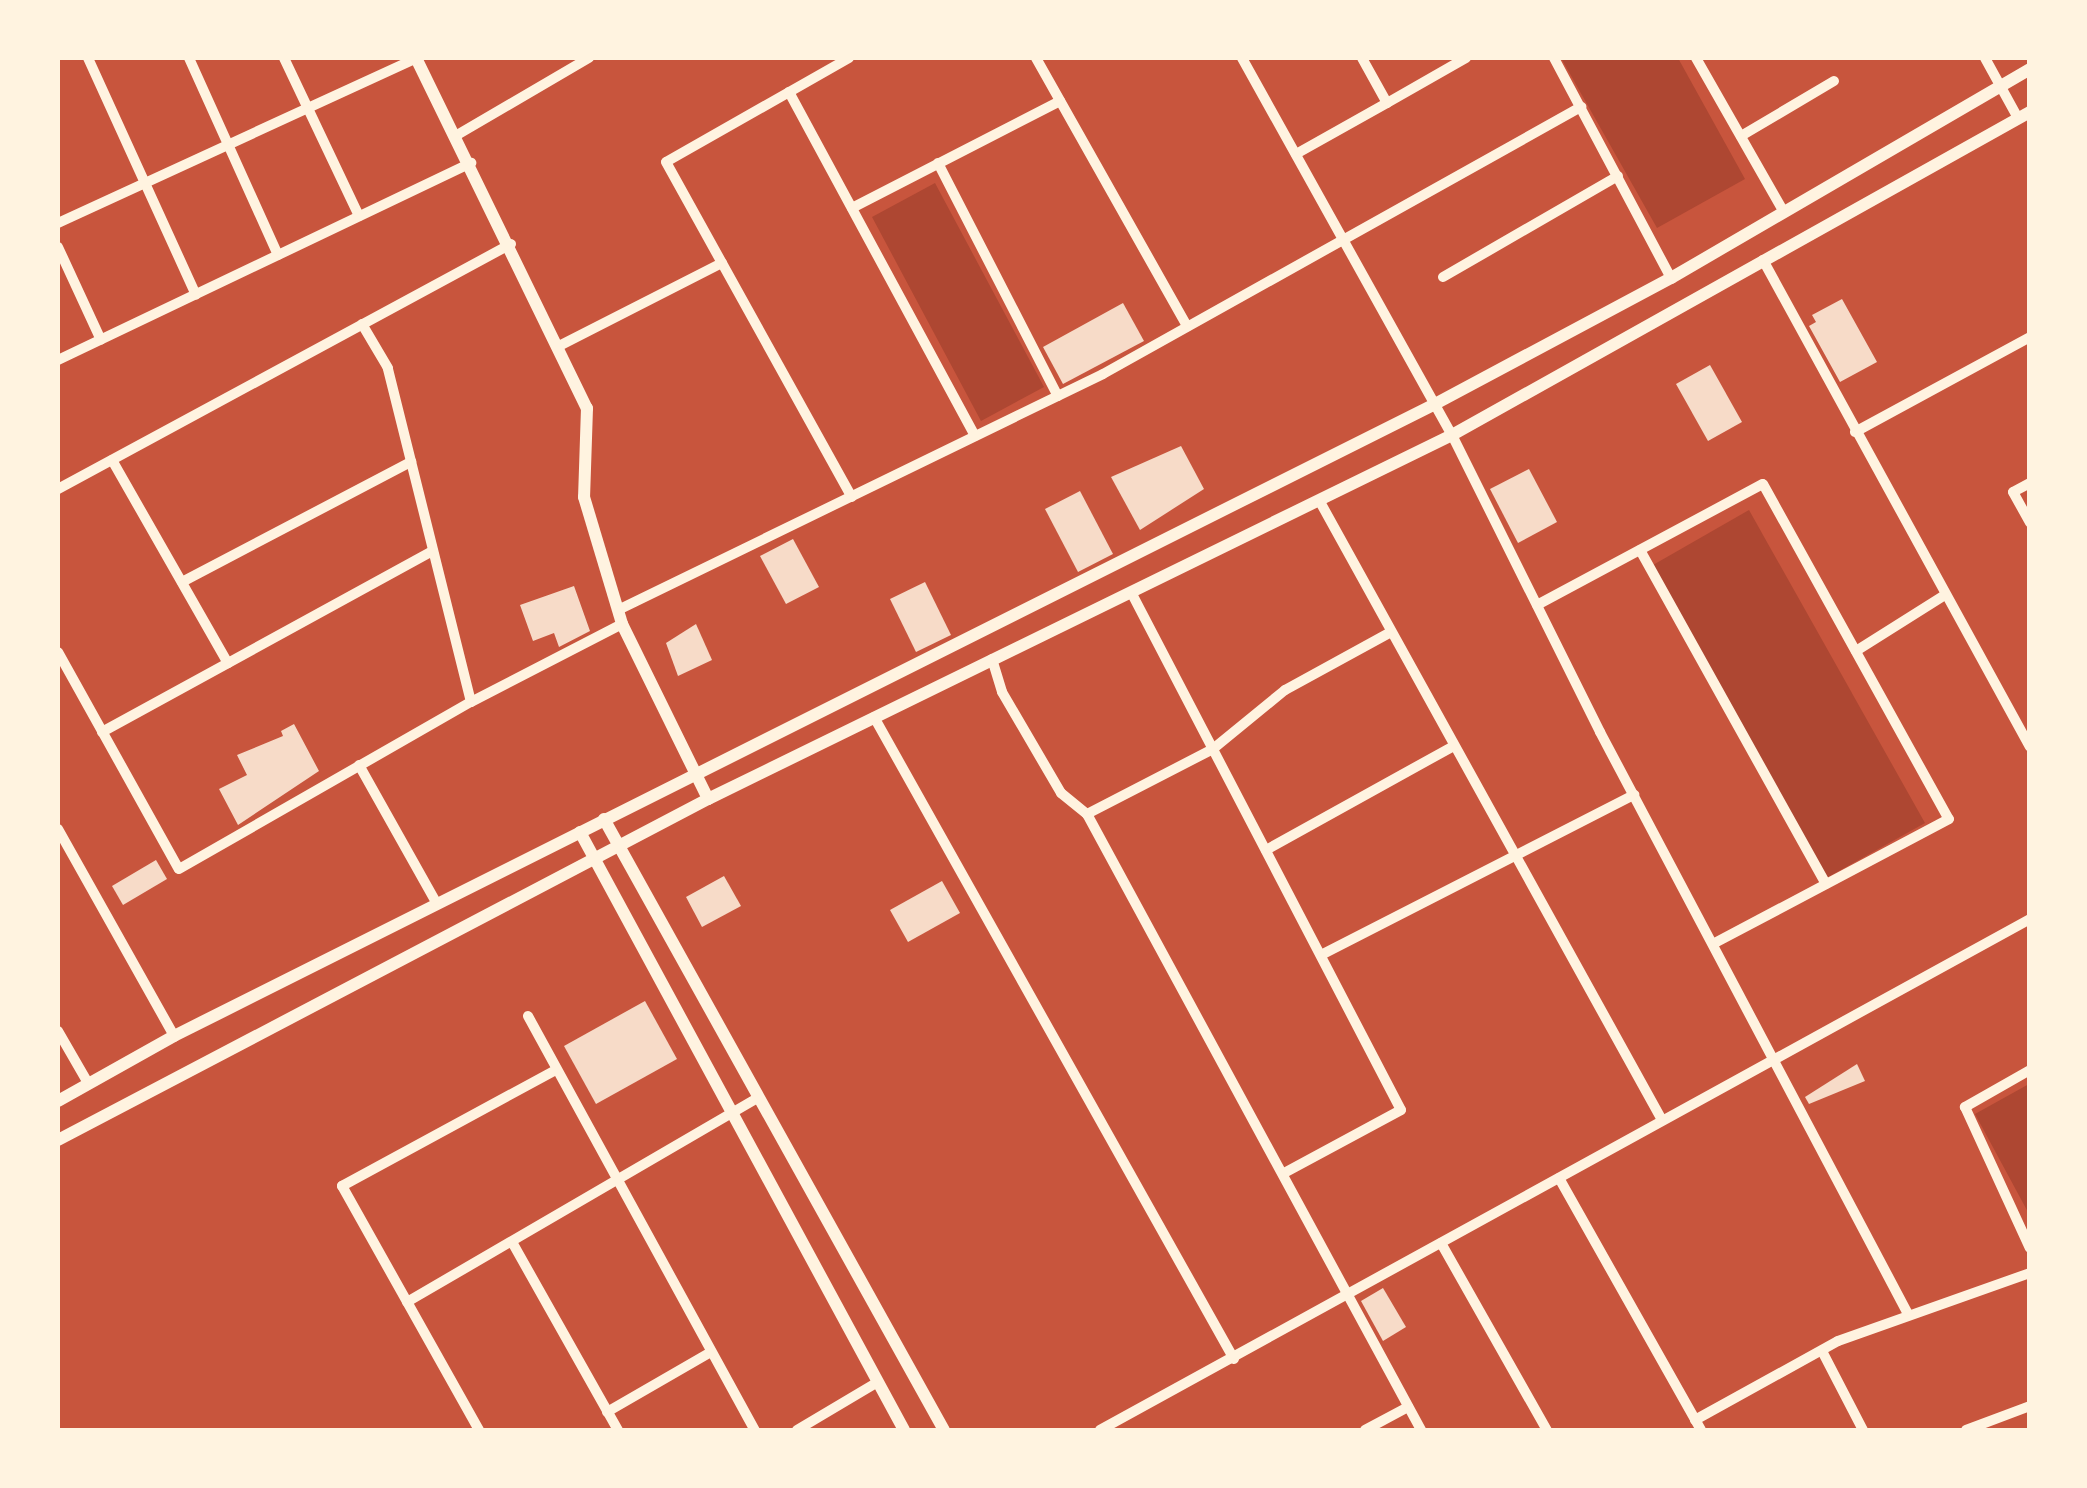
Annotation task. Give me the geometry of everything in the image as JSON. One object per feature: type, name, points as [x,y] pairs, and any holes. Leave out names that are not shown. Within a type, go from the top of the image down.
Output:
[{"type":"street","points":[[88,58],[196,294]]},
{"type":"street","points":[[189,58],[278,255]]},
{"type":"street","points":[[284,58],[359,216]]},
{"type":"street","points":[[58,223],[416,58],[471,163],[587,408],[584,497],[620,617],[708,799]]},
{"type":"street","points":[[457,135],[589,58]]},
{"type":"street","points":[[850,58],[666,162],[852,497]]},
{"type":"street","points":[[1036,58],[1187,326]]},
{"type":"street","points":[[1242,58],[1452,434],[1634,795],[1907,1312]]},
{"type":"street","points":[[1362,58],[1387,103]]},
{"type":"street","points":[[1296,154],[1466,58]]},
{"type":"street","points":[[1554,58],[1672,278]]},
{"type":"street","points":[[1696,58],[1784,212]]},
{"type":"street","points":[[58,1140],[619,844],[1452,434],[2024,115],[1986,58]]},
{"type":"street","points":[[58,1100],[174,1036],[1435,404],[1672,278],[2030,69]]},
{"type":"street","points":[[1741,136],[1834,81]]},
{"type":"street","points":[[789,92],[975,436]]},
{"type":"street","points":[[852,208],[1060,101]]},
{"type":"street","points":[[58,652],[179,869],[620,617],[1058,396],[1581,107]]},
{"type":"street","points":[[938,162],[1058,396]]},
{"type":"street","points":[[58,360],[471,163]]},
{"type":"street","points":[[1443,277],[1618,176]]},
{"type":"street","points":[[58,489],[510,244]]},
{"type":"street","points":[[58,247],[100,340]]},
{"type":"street","points":[[1763,260],[2030,747]]},
{"type":"street","points":[[560,346],[722,263]]},
{"type":"street","points":[[362,324],[388,368],[470,702]]},
{"type":"street","points":[[1854,432],[2030,338]]},
{"type":"street","points":[[112,460],[228,664]]},
{"type":"street","points":[[182,582],[411,462]]},
{"type":"street","points":[[2030,483],[2013,492],[2030,523]]},
{"type":"street","points":[[1537,606],[1763,484],[1949,819],[1713,944]]},
{"type":"street","points":[[1318,500],[1662,1120]]},
{"type":"street","points":[[1640,550],[1826,884]]},
{"type":"street","points":[[102,732],[433,551]]},
{"type":"street","points":[[1131,592],[1401,1110],[1284,1174]]},
{"type":"street","points":[[1856,651],[1945,595]]},
{"type":"street","points":[[1087,814],[1213,750],[1284,690],[1391,632]]},
{"type":"street","points":[[992,660],[1002,692],[1061,792],[1087,814],[1284,1174],[1345,1297],[1421,1430]]},
{"type":"street","points":[[874,718],[1234,1359]]},
{"type":"street","points":[[1266,850],[1454,746]]},
{"type":"street","points":[[360,766],[438,904]]},
{"type":"street","points":[[1321,955],[1634,795]]},
{"type":"street","points":[[604,820],[944,1430]]},
{"type":"street","points":[[58,829],[174,1036]]},
{"type":"street","points":[[580,832],[730,1116],[904,1430]]},
{"type":"street","points":[[58,862],[71,856]]},
{"type":"street","points":[[1102,1430],[2030,918]]},
{"type":"street","points":[[528,1016],[755,1430]]},
{"type":"street","points":[[58,1031],[88,1083]]},
{"type":"street","points":[[479,1430],[342,1186],[556,1070]]},
{"type":"street","points":[[2030,1070],[1965,1107],[2030,1248]]},
{"type":"street","points":[[407,1302],[618,1183],[758,1098]]},
{"type":"street","points":[[1559,1178],[1698,1425],[1822,1351],[1907,1312],[2030,1273]]},
{"type":"street","points":[[512,1242],[618,1430]]},
{"type":"street","points":[[1441,1244],[1547,1430]]},
{"type":"street","points":[[1822,1351],[1863,1430]]},
{"type":"street","points":[[607,1412],[711,1352]]},
{"type":"street","points":[[796,1430],[876,1384]]},
{"type":"street","points":[[1966,1430],[2030,1406]]},
{"type":"street","points":[[1365,1430],[1408,1407]]},
{"type":"shaded area","points":[[1561,58],[1678,58],[1745,179],[1657,228]]},
{"type":"shaded area","points":[[935,183],[1044,387],[981,421],[872,217]]},
{"type":"shaded area","points":[[1749,510],[1925,823],[1821,881],[1646,569]]},
{"type":"shaded area","points":[[2029,1084],[2029,1214],[1975,1114]]},
{"type":"building","points":[[1842,299],[1877,362],[1840,382],[1809,326],[1816,322],[1812,315]]},
{"type":"building","points":[[1123,303],[1144,341],[1063,384],[1043,347]]},
{"type":"building","points":[[1710,365],[1742,422],[1708,441],[1676,384]]},
{"type":"building","points":[[1181,446],[1204,489],[1140,530],[1111,477]]},
{"type":"building","points":[[1529,469],[1557,522],[1518,543],[1490,489]]},
{"type":"building","points":[[1080,491],[1113,554],[1078,572],[1045,509]]},
{"type":"building","points":[[793,539],[819,587],[786,604],[760,556]]},
{"type":"building","points":[[925,582],[951,635],[916,652],[890,599]]},
{"type":"building","points":[[574,586],[590,631],[559,647],[554,633],[533,641],[520,605]]},
{"type":"building","points":[[696,624],[712,660],[678,676],[666,643]]},
{"type":"building","points":[[294,724],[319,771],[238,825],[219,789],[247,775],[237,755],[283,736],[281,731]]},
{"type":"building","points":[[156,860],[167,879],[123,905],[112,886]]},
{"type":"building","points":[[724,876],[741,906],[702,927],[686,897]]},
{"type":"building","points":[[942,881],[960,913],[908,942],[890,910]]},
{"type":"building","points":[[645,1001],[677,1059],[596,1104],[564,1046]]},
{"type":"building","points":[[1857,1064],[1865,1081],[1809,1104],[1805,1097]]},
{"type":"building","points":[[1383,1288],[1406,1327],[1383,1341],[1361,1301]]}]
